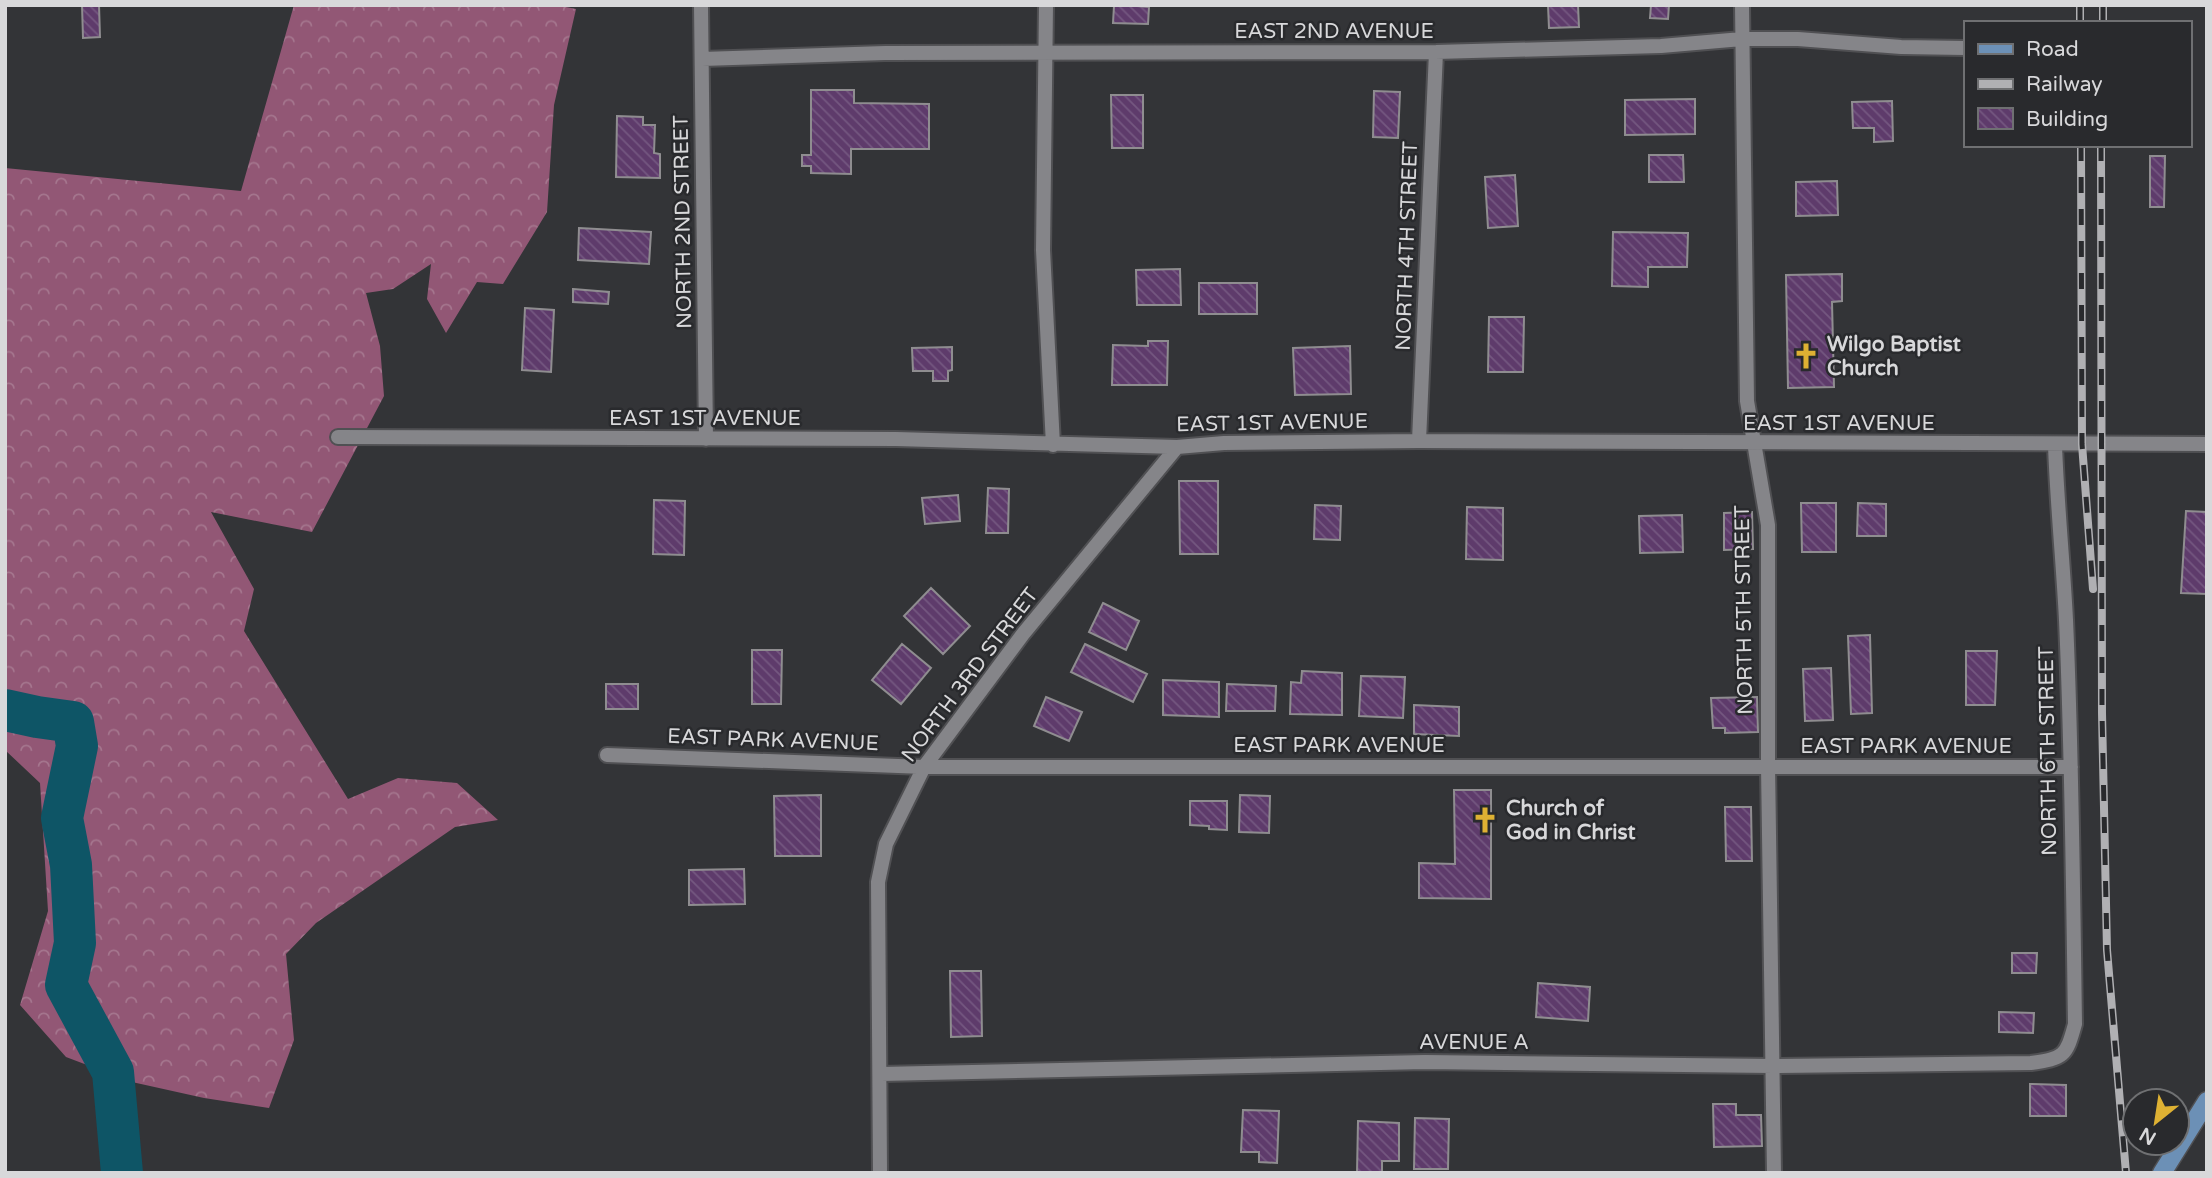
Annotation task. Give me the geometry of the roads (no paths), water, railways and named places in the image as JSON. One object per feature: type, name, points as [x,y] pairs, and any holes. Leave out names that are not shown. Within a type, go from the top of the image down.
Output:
[{"type":"main road","points":[[2162,1173],[2207,1101]]},
{"type":"street","name":"NORTH 2ND STREET","points":[[701,5],[706,439]]},
{"type":"street","points":[[1046,5],[1043,250],[1053,445]]},
{"type":"street","name":"NORTH 5TH STREET","points":[[1742,5],[1747,401],[1768,525],[1768,766],[1774,1173]]},
{"type":"street","name":"EAST 2ND AVENUE","points":[[702,59],[885,53],[1436,52],[1661,46],[1742,39],[1798,38],[1901,47],[1964,48]]},
{"type":"street","name":"NORTH 4TH STREET","points":[[1419,441],[1436,52]]},
{"type":"street","name":"EAST 1ST AVENUE","points":[[338,437],[896,439],[1177,447],[1224,443],[1419,441],[2207,444]]},
{"type":"street","name":"NORTH 6TH STREET","points":[[2055,445],[2066,621],[2071,767],[2075,1024],[2065,1055]]},
{"type":"street","name":"NORTH 3RD STREET","points":[[880,1173],[878,882],[886,845],[924,767],[1023,635],[1177,447]]},
{"type":"street","name":"EAST PARK AVENUE","points":[[607,755],[924,767],[2071,767]]},
{"type":"street","name":"AVENUE A","points":[[881,1074],[1425,1062],[1773,1066],[2031,1063],[2058,1059],[2065,1055]]},
{"type":"waterway","points":[[5,710],[73,722],[77,746],[62,818],[71,865],[75,943],[66,985],[113,1072],[122,1173]]},
{"type":"railway","points":[[2080,5],[2080,21]]},
{"type":"railway","points":[[2103,5],[2103,21]]},
{"type":"railway","points":[[2081,147],[2082,444],[2093,589]]},
{"type":"railway","points":[[2101,147],[2102,713],[2107,950],[2126,1173]]},
{"type":"place","name":"Wilgo Baptist Church","points":[[1806,356]]},
{"type":"place","name":"Church of God in Christ","points":[[1485,820]]}]
